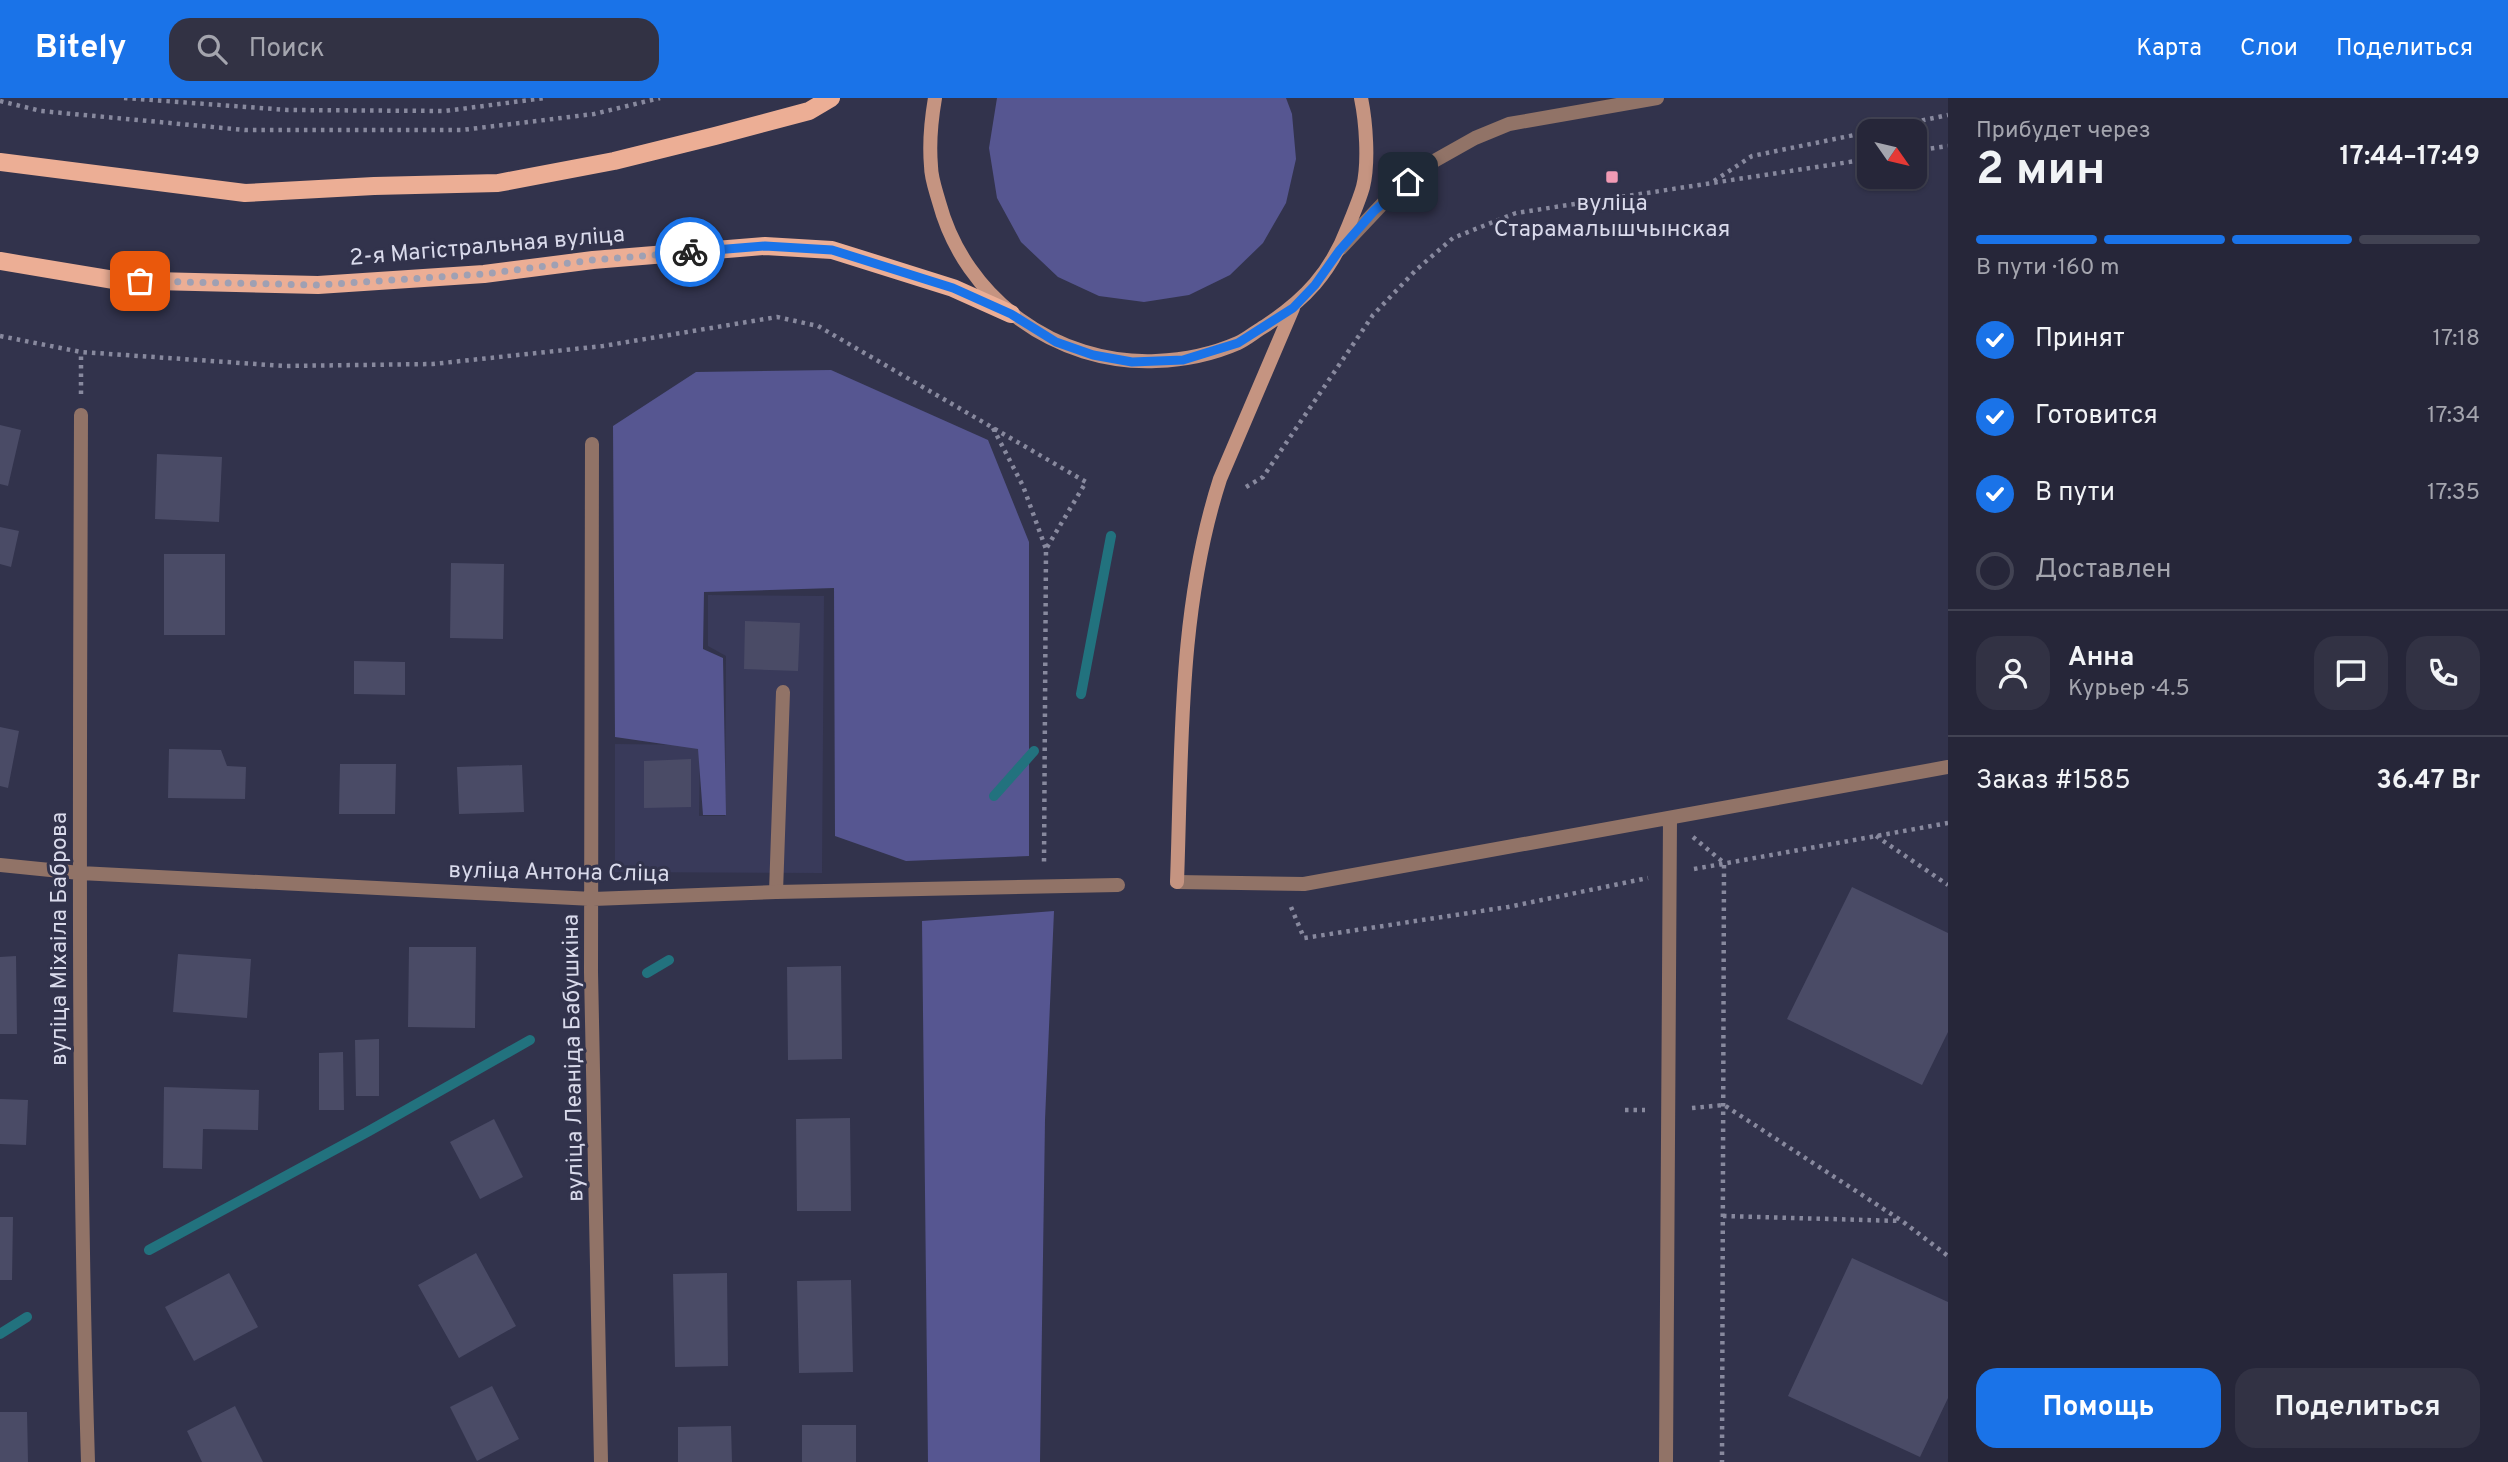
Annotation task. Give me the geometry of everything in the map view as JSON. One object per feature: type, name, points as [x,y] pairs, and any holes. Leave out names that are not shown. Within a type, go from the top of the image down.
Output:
[{"type":"main road","points":[[0,162],[245,193],[498,183],[614,161],[715,136],[810,111],[831,98]]},
{"type":"main road","points":[[935,98],[930,124],[931,169],[947,229],[968,268],[1011,314],[1056,342],[1093,355],[1132,362],[1183,360],[1238,343],[1293,308],[1315,285],[1339,251],[1363,186],[1366,122],[1361,98]]},
{"type":"main road","name":"2-я Магістральная вуліца","points":[[0,261],[114,280],[318,285],[484,274],[593,260],[765,246],[832,250],[953,288],[1011,314]]},
{"type":"main road","points":[[1177,882],[1184,696],[1191,599],[1211,506],[1220,479],[1293,308]]},
{"type":"street","points":[[1339,251],[1388,198],[1427,165],[1475,138],[1509,124],[1657,98]]},
{"type":"street","name":"вуліца Міхаіла Баброва","points":[[81,415],[83,1323],[88,1462]]},
{"type":"street","name":"вуліца Леаніда Бабушкіна","points":[[592,444],[591,972],[601,1462]]},
{"type":"street","points":[[776,892],[783,692]]},
{"type":"street","points":[[1177,882],[1304,884],[1948,767]]},
{"type":"street","points":[[1666,1462],[1670,818]]},
{"type":"street","name":"вуліца Антона Сліца","points":[[0,865],[80,873],[593,899],[776,892],[1118,885]]},
{"type":"path","points":[[124,98],[287,110],[445,111],[545,98]]},
{"type":"path","points":[[0,101],[41,111],[245,130],[462,130],[594,114],[660,98]]},
{"type":"path","points":[[1927,120],[1948,116]]},
{"type":"path","points":[[1711,183],[1752,156],[1857,135]]},
{"type":"path","points":[[1927,149],[1948,146]]},
{"type":"path","points":[[1246,487],[1263,477],[1373,315],[1416,270],[1453,238],[1516,214],[1857,161]]},
{"type":"path","points":[[0,336],[81,352],[284,366],[433,364],[603,346],[777,317],[818,326],[1086,482],[1046,550]]},
{"type":"path","points":[[81,352],[81,415]]},
{"type":"path","points":[[992,427],[1023,486],[1046,550],[1044,885]]},
{"type":"path","points":[[1304,938],[1508,907],[1724,863],[1948,823]]},
{"type":"path","points":[[1875,836],[1948,885]]},
{"type":"path","points":[[1722,1462],[1724,863]]},
{"type":"path","points":[[1625,1110],[1667,1110],[1724,1105],[1902,1221],[1948,1255]]},
{"type":"path","points":[[1723,1216],[1902,1221]]},
{"type":"shaded area","points":[[997,98],[1286,98],[1292,114],[1296,159],[1286,203],[1263,243],[1230,275],[1189,295],[1144,302],[1099,296],[1058,277],[1021,242],[997,198],[989,148]]},
{"type":"shaded area","points":[[831,370],[988,440],[1029,542],[1029,856],[906,861],[835,836],[834,588],[704,592],[703,649],[723,658],[726,815],[703,815],[698,749],[615,737],[613,426],[696,372]]},
{"type":"shaded area","points":[[708,595],[824,596],[822,873],[615,872],[615,744],[700,745],[699,816],[725,816],[726,656],[708,646]]},
{"type":"shaded area","points":[[1054,911],[1045,1120],[1040,1462],[928,1462],[922,921]]},
{"type":"building","points":[[0,425],[21,430],[8,486],[0,484]]},
{"type":"building","points":[[157,454],[222,457],[219,522],[155,519]]},
{"type":"building","points":[[0,527],[19,531],[11,567],[0,564]]},
{"type":"building","points":[[164,554],[225,554],[225,635],[164,635]]},
{"type":"building","points":[[451,563],[504,564],[503,639],[450,638]]},
{"type":"building","points":[[745,621],[800,623],[798,671],[744,669]]},
{"type":"building","points":[[354,661],[405,662],[405,695],[354,694]]},
{"type":"building","points":[[0,727],[19,731],[8,788],[0,786]]},
{"type":"building","points":[[169,749],[221,750],[227,766],[246,767],[245,799],[168,798]]},
{"type":"building","points":[[691,759],[691,807],[644,808],[644,761]]},
{"type":"building","points":[[340,764],[396,764],[395,814],[339,814]]},
{"type":"building","points":[[522,765],[524,812],[459,814],[457,767]]},
{"type":"building","points":[[1852,887],[1948,933],[1948,1032],[1922,1085],[1787,1019]]},
{"type":"building","points":[[409,947],[476,947],[475,1028],[408,1027]]},
{"type":"building","points":[[178,954],[251,959],[247,1018],[173,1012]]},
{"type":"building","points":[[16,956],[17,1034],[0,1034],[0,957]]},
{"type":"building","points":[[841,966],[842,1059],[788,1060],[787,967]]},
{"type":"building","points":[[379,1039],[379,1096],[356,1096],[355,1040]]},
{"type":"building","points":[[343,1052],[344,1110],[319,1110],[319,1053]]},
{"type":"building","points":[[164,1087],[259,1090],[258,1130],[203,1129],[202,1169],[163,1168]]},
{"type":"building","points":[[0,1099],[28,1100],[26,1145],[0,1144]]},
{"type":"building","points":[[850,1118],[851,1211],[797,1211],[796,1119]]},
{"type":"building","points":[[494,1119],[523,1177],[480,1199],[450,1142]]},
{"type":"building","points":[[0,1217],[13,1217],[12,1280],[0,1280]]},
{"type":"building","points":[[476,1253],[516,1326],[459,1358],[418,1285]]},
{"type":"building","points":[[1852,1258],[1948,1302],[1948,1398],[1920,1457],[1788,1396]]},
{"type":"building","points":[[229,1273],[258,1327],[194,1361],[165,1307]]},
{"type":"building","points":[[727,1273],[728,1366],[675,1367],[673,1274]]},
{"type":"building","points":[[851,1280],[853,1372],[799,1373],[797,1281]]},
{"type":"building","points":[[492,1386],[519,1439],[477,1461],[450,1407]]},
{"type":"building","points":[[235,1406],[263,1462],[202,1462],[187,1431]]},
{"type":"building","points":[[0,1412],[27,1412],[28,1462],[0,1462]]},
{"type":"building","points":[[802,1425],[856,1425],[856,1462],[802,1462]]},
{"type":"building","points":[[731,1426],[732,1462],[678,1462],[678,1427]]},
{"type":"waterway","points":[[1081,694],[1111,536]]},
{"type":"waterway","points":[[994,796],[1034,751]]},
{"type":"waterway","points":[[647,973],[669,960]]},
{"type":"waterway","points":[[149,1250],[530,1040]]},
{"type":"waterway","points":[[0,1334],[27,1317]]},
{"type":"way so far","points":[[140,281],[318,285],[484,274],[593,260],[690,252]]},
{"type":"place","name":"вуліца Старамалышчынская","points":[[1612,177]]},
{"type":"route","points":[[690,252],[765,246],[832,250],[953,288],[1011,314],[1056,342],[1093,355],[1132,362],[1183,360],[1238,343],[1293,308],[1315,285],[1339,251],[1374,211],[1408,182]]}]
